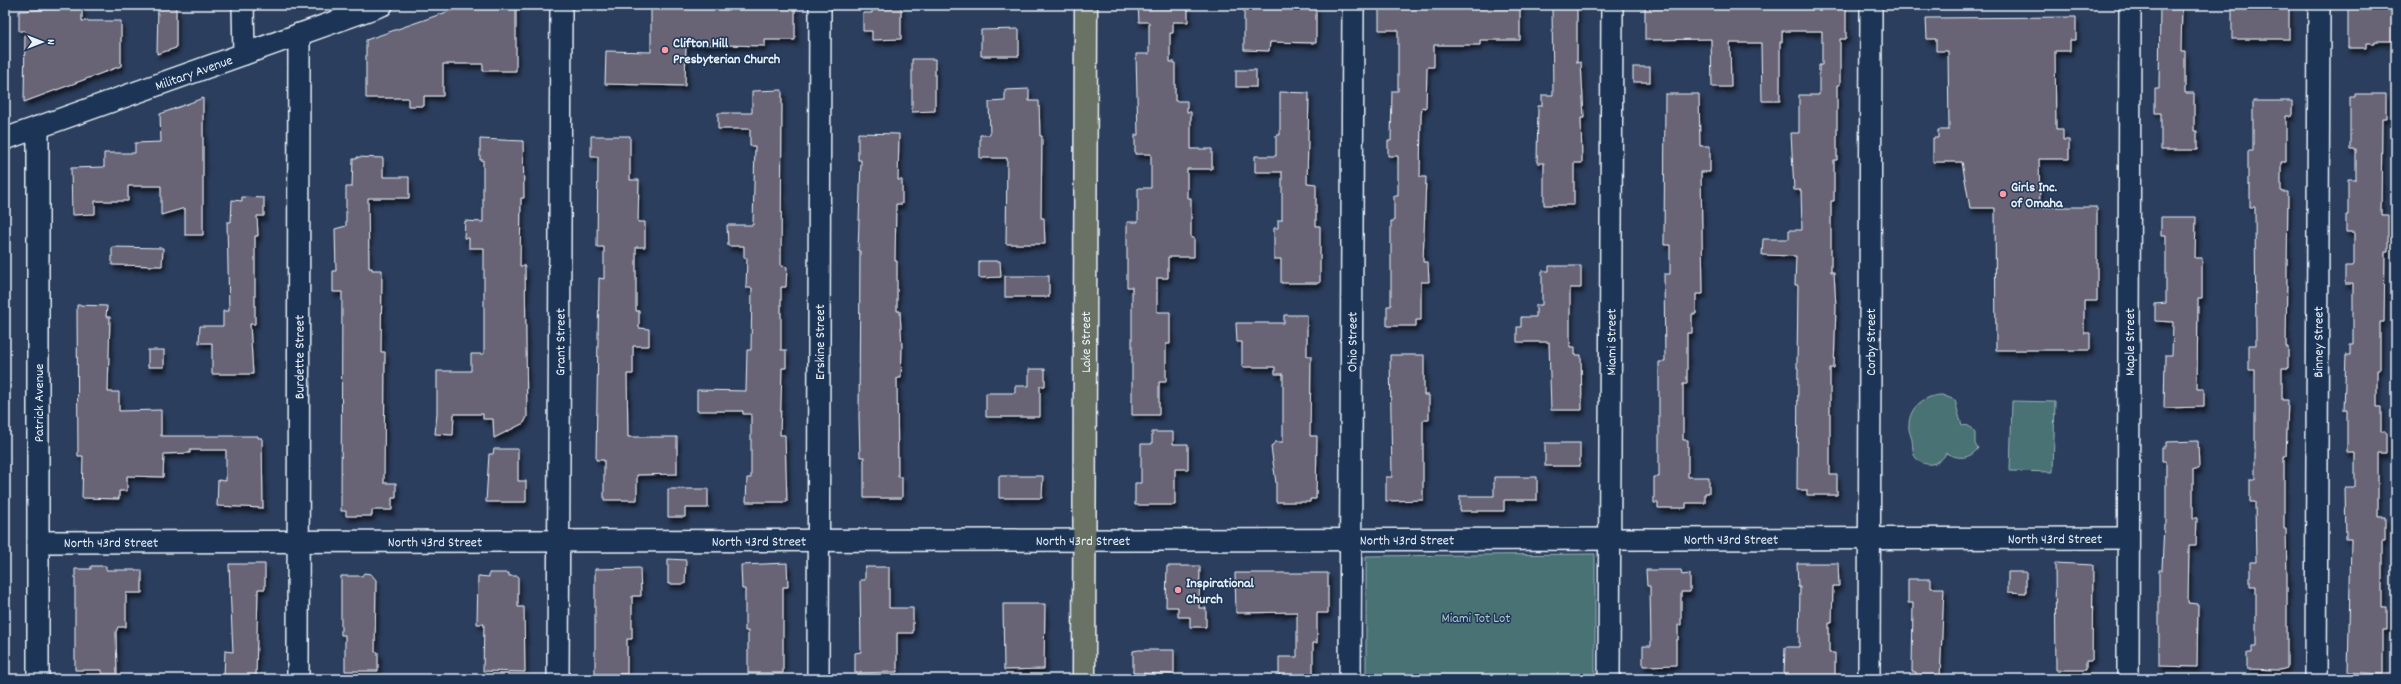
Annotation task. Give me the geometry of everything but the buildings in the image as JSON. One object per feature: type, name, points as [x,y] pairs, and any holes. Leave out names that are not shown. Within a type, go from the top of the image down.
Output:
[{"type":"main road","name":"Lake Street","points":[[1084,679],[1086,5]]},
{"type":"street","points":[[243,5],[244,54]]},
{"type":"street","name":"Military Avenue","points":[[5,139],[382,5]]},
{"type":"street","name":"Grant Street","points":[[558,679],[561,5]]},
{"type":"street","name":"Erskine Street","points":[[818,679],[820,5]]},
{"type":"street","name":"Ohio Street","points":[[1350,679],[1353,5]]},
{"type":"street","name":"Miami Street","points":[[1609,679],[1612,5]]},
{"type":"street","name":"Corby Street","points":[[1869,679],[1871,5]]},
{"type":"street","name":"Maple Street","points":[[2128,679],[2130,5]]},
{"type":"street","name":"Binney Street","points":[[2316,679],[2319,5]]},
{"type":"street","name":"Burdette Street","points":[[298,679],[299,34]]},
{"type":"street","name":"Patrick Avenue","points":[[38,127],[38,679]]},
{"type":"street","name":"North 43rd Street","points":[[38,542],[299,543],[2128,538]]},
{"type":"green space","points":[[1942,395],[1955,400],[1962,425],[1969,426],[1975,433],[1975,444],[1978,448],[1971,455],[1959,457],[1946,453],[1941,460],[1933,464],[1924,463],[1916,458],[1914,454],[1909,429],[1910,419],[1919,403],[1930,397]]},
{"type":"green space","points":[[2012,401],[2055,402],[2053,472],[2010,471]]},
{"type":"green space","name":"Miami Tot Lot","points":[[1595,554],[1595,679],[1366,679],[1366,556]]},
{"type":"place","name":"Clifton Hill Presbyterian Church","points":[[665,50]]},
{"type":"place","name":"Girls Inc. of Omaha","points":[[2003,194]]},
{"type":"place","name":"Inspirational Church","points":[[1178,590]]}]
